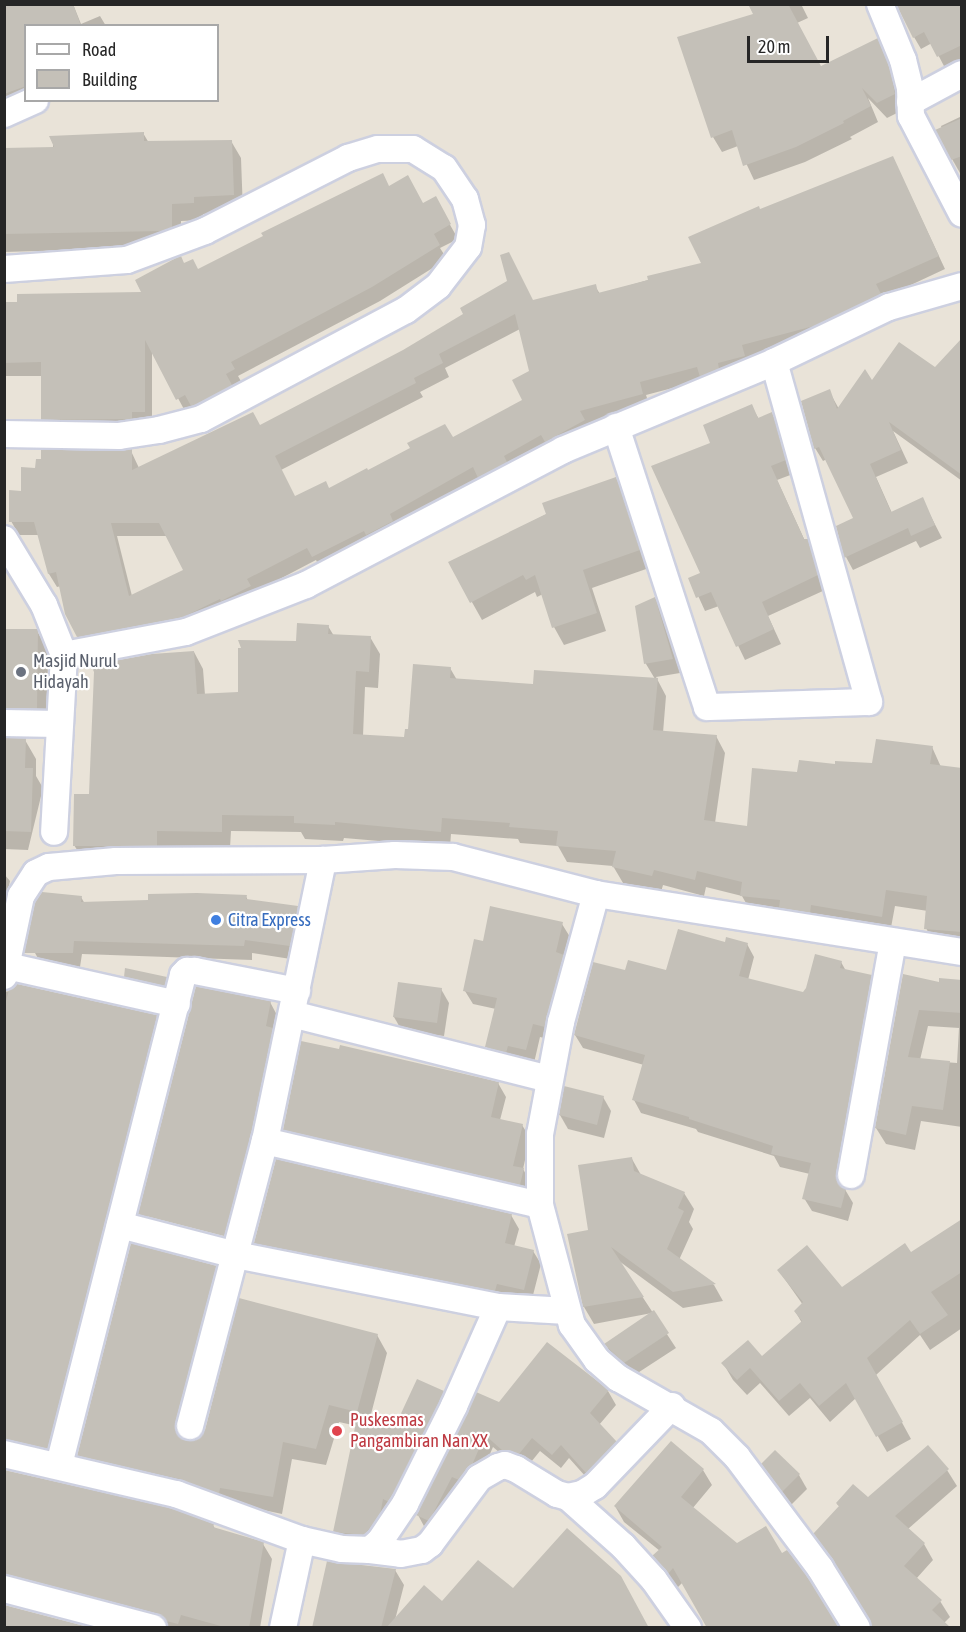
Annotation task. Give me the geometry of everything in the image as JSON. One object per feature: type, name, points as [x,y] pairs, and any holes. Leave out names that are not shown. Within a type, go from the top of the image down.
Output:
[{"type":"street","points":[[880,4],[903,60],[910,116],[962,214]]},
{"type":"street","points":[[910,102],[962,74]]},
{"type":"street","points":[[4,114],[31,102]]},
{"type":"street","points":[[4,269],[128,260],[206,231],[348,158],[378,149],[413,149],[444,168],[465,199],[472,225],[468,247],[438,286],[406,310],[201,419],[159,430],[119,436],[4,434]]},
{"type":"street","points":[[64,655],[186,632],[306,585],[563,450],[774,362],[889,307],[962,286]]},
{"type":"street","points":[[616,428],[707,707],[869,702],[774,362]]},
{"type":"street","points":[[4,539],[44,605],[64,655],[52,848],[21,896],[6,971],[177,1004]]},
{"type":"street","points":[[4,723],[58,724]]},
{"type":"street","points":[[52,848],[116,861],[323,860],[395,855],[453,857],[596,894],[962,952]]},
{"type":"street","points":[[190,1426],[264,1141],[295,1003],[323,860]]},
{"type":"street","points":[[596,894],[581,943],[549,1079],[540,1134],[540,1205],[557,1262],[567,1311],[572,1325],[597,1360],[618,1378],[672,1406],[711,1431],[737,1456],[820,1568],[857,1628]]},
{"type":"street","points":[[851,1175],[893,942]]},
{"type":"street","points":[[59,1465],[177,1004],[179,984],[187,971],[549,1079]]},
{"type":"street","points":[[264,1141],[540,1205]]},
{"type":"street","points":[[120,1225],[236,1255],[498,1306],[567,1311]]},
{"type":"street","points":[[370,1550],[380,1541],[405,1504],[454,1406],[498,1306]]},
{"type":"street","points":[[568,1497],[582,1494],[595,1486],[672,1406]]},
{"type":"street","points":[[4,1454],[176,1494],[302,1540],[342,1549],[401,1554],[422,1550],[430,1544],[479,1478],[505,1465],[516,1469],[557,1494],[568,1497],[622,1546],[654,1580],[688,1628]]},
{"type":"street","points":[[283,1628],[302,1540]]},
{"type":"street","points":[[4,1589],[153,1628]]},
{"type":"building","points":[[4,4],[73,4],[80,24],[24,24],[24,87],[4,94]]},
{"type":"building","points":[[748,4],[788,4],[821,66],[878,38],[889,65],[895,94],[877,103],[862,88],[871,106],[843,121],[844,123],[796,147],[743,166],[732,130],[711,138],[677,37],[753,14]]},
{"type":"building","points":[[896,4],[962,4],[962,45],[937,57],[924,32],[913,38]]},
{"type":"building","points":[[962,118],[962,156],[951,160],[935,130]]},
{"type":"building","points":[[144,132],[144,141],[232,140],[234,195],[194,197],[194,203],[172,204],[172,227],[163,231],[4,234],[4,148],[54,147],[49,136]]},
{"type":"building","points":[[893,156],[939,256],[876,284],[881,294],[814,326],[742,345],[745,356],[718,363],[719,369],[700,377],[697,367],[640,382],[643,394],[580,411],[585,420],[545,442],[541,435],[504,456],[507,462],[478,478],[473,467],[390,514],[393,521],[366,535],[364,531],[312,557],[307,548],[247,579],[251,586],[181,618],[77,637],[65,614],[56,572],[48,574],[34,522],[9,522],[9,490],[21,491],[21,467],[35,468],[36,459],[41,459],[41,450],[132,449],[132,470],[253,412],[260,425],[403,350],[463,314],[460,308],[507,281],[500,255],[509,252],[533,300],[596,284],[598,293],[648,280],[647,276],[701,263],[688,237],[759,206],[760,209]],"holes":[[[515,314],[529,371],[512,380],[522,400],[453,437],[445,424],[407,443],[410,448],[368,470],[367,468],[329,488],[326,481],[295,496],[275,456],[416,383],[414,378],[443,363],[439,354]],[[111,523],[159,523],[183,570],[129,596]]]},
{"type":"building","points":[[383,173],[389,186],[408,175],[423,203],[436,196],[451,224],[434,234],[440,245],[372,287],[231,362],[235,369],[226,374],[232,385],[196,405],[191,406],[185,395],[176,400],[145,340],[145,412],[132,412],[132,419],[41,420],[41,362],[4,363],[4,302],[17,302],[17,294],[141,292],[135,280],[176,258],[181,256],[184,263],[193,259],[198,269],[263,236],[261,233]]},
{"type":"building","points":[[962,338],[962,475],[889,422],[901,450],[870,464],[891,512],[923,497],[935,525],[911,536],[908,528],[844,558],[836,526],[853,518],[819,447],[814,449],[801,401],[830,389],[837,409],[865,369],[872,380],[899,342],[935,367]]},
{"type":"building","points":[[752,404],[758,418],[772,412],[786,460],[771,466],[804,539],[808,539],[818,575],[762,602],[774,629],[736,647],[711,592],[696,598],[688,578],[700,573],[651,466],[710,443],[703,425]]},
{"type":"building","points":[[616,477],[640,550],[583,570],[597,613],[552,628],[535,575],[526,580],[523,575],[470,603],[448,562],[546,514],[542,503]]},
{"type":"building","points":[[655,597],[673,659],[644,664],[635,606]]},
{"type":"building","points":[[297,623],[329,625],[328,634],[371,636],[369,672],[356,671],[353,734],[404,737],[405,729],[408,729],[413,664],[451,667],[450,678],[533,684],[534,670],[658,678],[653,730],[717,735],[704,820],[747,826],[752,768],[797,772],[799,760],[835,764],[835,761],[872,763],[876,739],[933,746],[930,764],[962,768],[962,932],[924,929],[927,896],[886,890],[882,917],[811,905],[810,913],[779,908],[780,900],[740,896],[742,882],[697,871],[695,880],[654,870],[652,876],[612,867],[616,851],[556,846],[558,831],[509,827],[510,823],[442,818],[441,832],[335,822],[335,825],[294,823],[294,816],[222,815],[222,832],[157,831],[157,846],[73,846],[74,794],[89,794],[94,672],[91,665],[152,654],[194,651],[197,694],[238,692],[238,648],[241,648],[238,640],[296,641]]},
{"type":"building","name":"Masjid Nurul Hidayah","points":[[4,629],[38,629],[37,709],[4,708]]},
{"type":"building","points":[[4,738],[26,738],[25,768],[33,768],[31,832],[4,831]]},
{"type":"building","points":[[42,892],[82,896],[81,902],[148,900],[148,894],[247,895],[246,899],[298,906],[290,946],[245,940],[244,946],[74,941],[73,953],[24,953],[35,902]]},
{"type":"building","points":[[490,906],[563,922],[556,952],[564,955],[545,1027],[533,1024],[526,1050],[508,1046],[506,1053],[485,1047],[497,998],[463,991],[474,939],[483,941]]},
{"type":"building","points":[[678,929],[725,942],[726,937],[748,943],[739,976],[803,992],[815,954],[842,961],[840,968],[872,975],[836,1172],[837,1181],[846,1189],[841,1208],[802,1199],[811,1163],[771,1154],[773,1146],[632,1100],[645,1055],[574,1035],[593,962],[625,970],[628,960],[666,970]]},
{"type":"building","points":[[125,968],[167,977],[165,986],[124,977]]},
{"type":"building","points":[[903,974],[939,982],[939,978],[962,980],[962,1013],[919,1010],[908,1057],[950,1061],[943,1110],[912,1106],[906,1135],[875,1128]]},
{"type":"building","points":[[398,982],[442,988],[437,1023],[393,1017]]},
{"type":"building","points":[[17,984],[157,1015],[48,1449],[4,1439],[4,1008],[9,990]]},
{"type":"building","points":[[196,986],[271,1001],[266,1026],[273,1028],[250,1138],[224,1236],[138,1214]]},
{"type":"building","points":[[301,1041],[339,1049],[340,1045],[499,1082],[491,1117],[523,1124],[513,1166],[524,1168],[520,1185],[283,1130]]},
{"type":"building","points":[[564,1086],[604,1096],[597,1125],[559,1115]]},
{"type":"building","points":[[632,1157],[634,1171],[685,1192],[678,1208],[684,1211],[667,1249],[716,1284],[673,1292],[611,1247],[644,1297],[583,1307],[567,1234],[588,1230],[578,1165]]},
{"type":"building","points":[[276,1159],[512,1214],[505,1243],[534,1250],[524,1290],[497,1284],[495,1291],[254,1243]]},
{"type":"building","points":[[962,1219],[962,1272],[931,1292],[948,1315],[920,1334],[910,1320],[867,1358],[903,1422],[876,1437],[846,1383],[819,1406],[800,1383],[779,1401],[750,1368],[737,1380],[721,1363],[748,1340],[762,1356],[802,1321],[794,1311],[803,1302],[777,1270],[807,1245],[842,1287],[905,1243],[911,1252]]},
{"type":"building","points":[[131,1243],[217,1266],[176,1422],[176,1430],[186,1440],[194,1440],[205,1430],[239,1298],[378,1334],[357,1412],[329,1405],[316,1449],[283,1442],[273,1497],[220,1488],[219,1494],[180,1479],[77,1456]]},
{"type":"building","points":[[654,1310],[669,1333],[624,1363],[604,1344]]},
{"type":"building","points":[[547,1342],[609,1390],[590,1413],[617,1442],[586,1473],[561,1445],[552,1455],[532,1438],[519,1454],[503,1451],[485,1435],[472,1465],[459,1480],[452,1477],[429,1521],[416,1515],[476,1392],[499,1402]]},
{"type":"building","points":[[417,1379],[444,1391],[389,1502],[383,1499],[380,1515],[364,1535],[333,1532],[358,1413],[397,1422]]},
{"type":"building","points":[[671,1441],[704,1469],[681,1497],[737,1543],[766,1526],[782,1553],[787,1550],[808,1576],[839,1628],[707,1628],[673,1568],[668,1574],[652,1556],[662,1547],[614,1506]]},
{"type":"building","points":[[928,1445],[949,1469],[895,1516],[925,1543],[904,1566],[942,1600],[932,1610],[951,1628],[872,1628],[833,1560],[813,1534],[839,1506],[836,1503],[853,1484],[868,1497]]},
{"type":"building","points":[[775,1450],[800,1474],[782,1492],[761,1464]]},
{"type":"building","points":[[4,1470],[172,1508],[214,1524],[213,1527],[264,1542],[249,1628],[228,1628],[181,1615],[178,1624],[166,1621],[157,1613],[4,1574]]},
{"type":"building","points":[[567,1528],[621,1576],[649,1628],[386,1628],[424,1585],[442,1601],[478,1560],[513,1588]]},
{"type":"building","points":[[327,1561],[396,1569],[381,1628],[312,1628]]},
{"type":"building","points":[[4,1605],[92,1628],[4,1628]]},
{"type":"place","name":"Masjid Nurul Hidayah","points":[[21,672]]},
{"type":"place","name":"Citra Express","points":[[216,920]]},
{"type":"place","name":"Puskesmas Pangambiran Nan XX","points":[[337,1431]]}]
